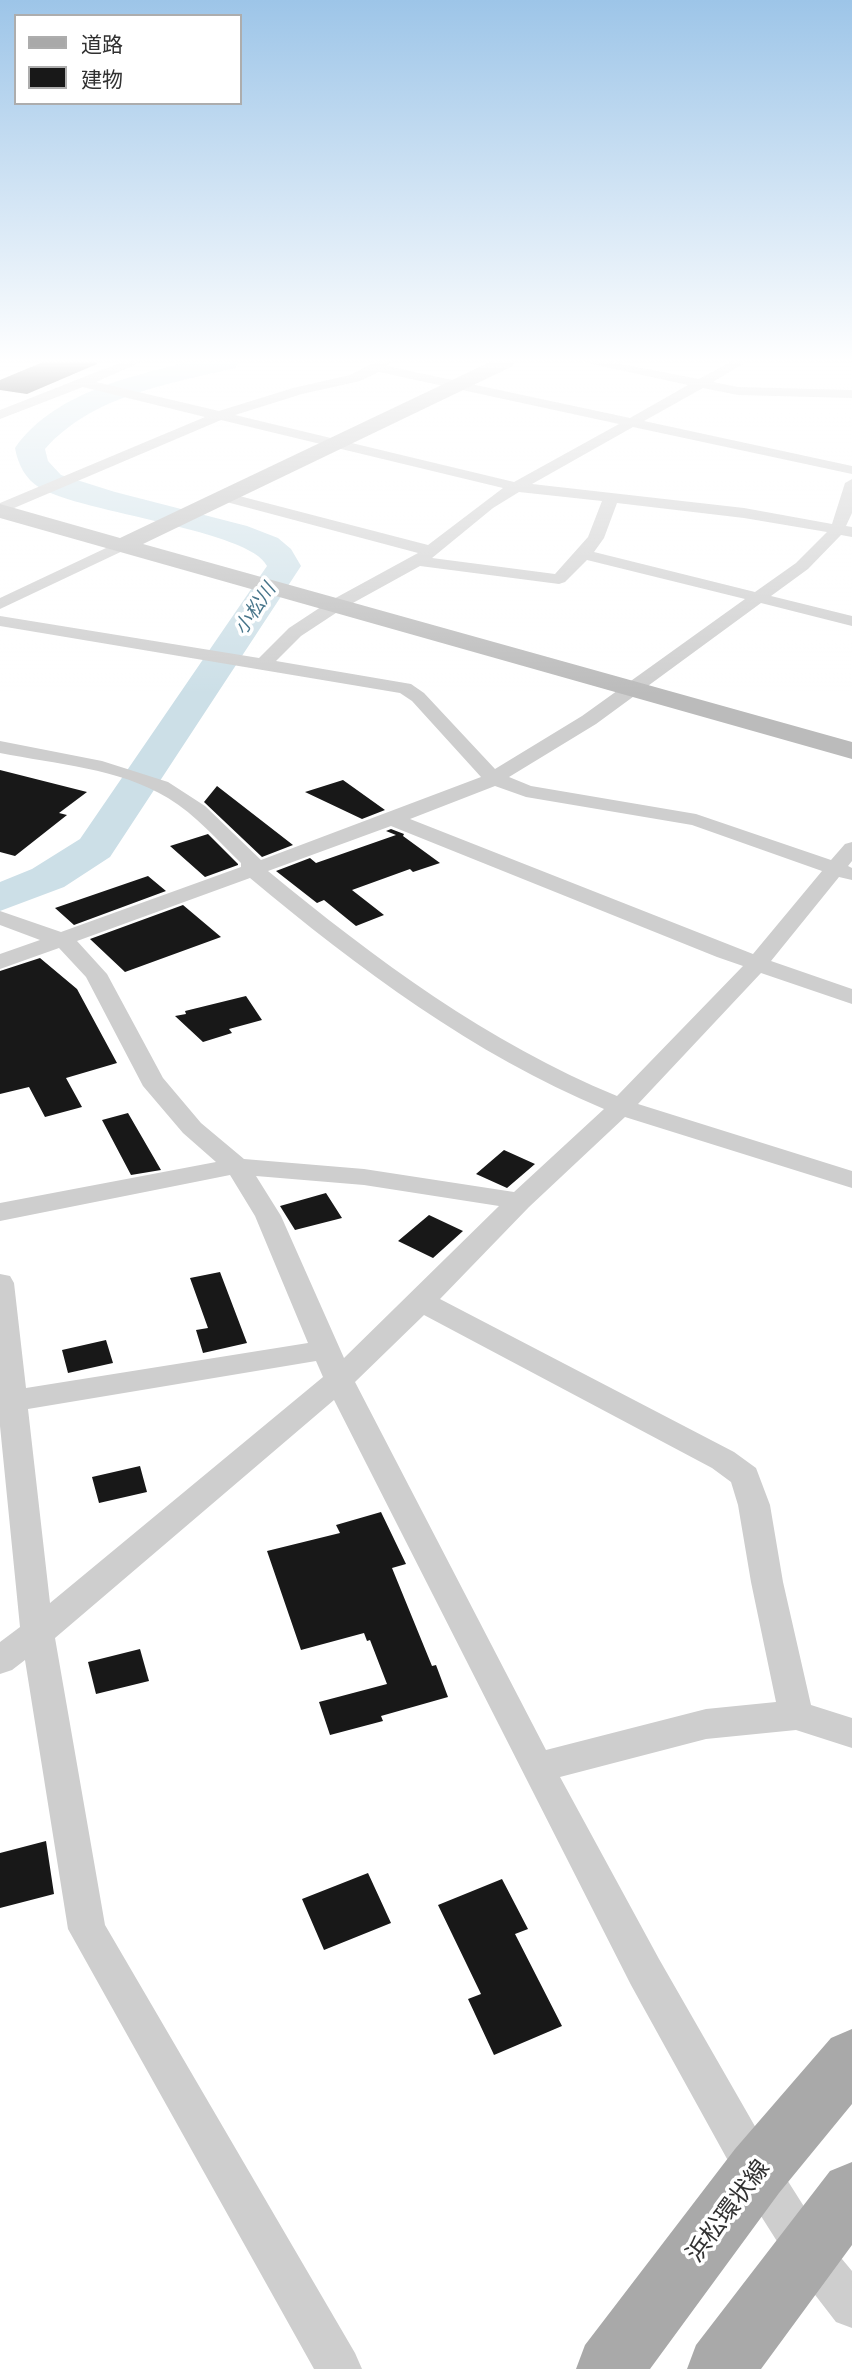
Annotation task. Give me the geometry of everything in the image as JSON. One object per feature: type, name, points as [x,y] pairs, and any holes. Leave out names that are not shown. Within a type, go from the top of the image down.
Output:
[{"type":"main road","name":"浜松環状線","points":[[610,2369],[757,2171],[852,2058]]},
{"type":"main road","points":[[720,2369],[852,2193]]},
{"type":"street","points":[[0,511],[86,473]]},
{"type":"street","points":[[0,604],[277,473]]},
{"type":"street","points":[[461,473],[516,486],[785,519],[845,531]]},
{"type":"street","points":[[253,663],[336,605],[424,556],[488,505],[540,473]]},
{"type":"street","points":[[0,962],[479,788],[634,689],[802,566],[845,531],[852,483]]},
{"type":"street","points":[[224,498],[424,556],[559,579],[596,538],[611,498]]},
{"type":"street","points":[[0,511],[852,751]]},
{"type":"street","points":[[584,554],[852,621]]},
{"type":"street","points":[[0,621],[204,657],[405,688],[418,697],[493,778],[526,791],[696,820],[843,872]]},
{"type":"street","points":[[0,747],[123,773],[162,787],[189,804],[251,861],[252,869],[323,927],[465,1029],[563,1083],[621,1107],[852,1180]]},
{"type":"street","points":[[392,819],[757,964],[852,997]]},
{"type":"street","points":[[0,1660],[37,1633],[339,1380],[520,1201],[621,1107],[843,872],[852,848]]},
{"type":"street","points":[[3,919],[63,940],[96,974],[152,1081],[192,1128],[237,1166],[268,1216],[339,1380],[537,1768],[645,1972],[757,2171],[807,2250],[852,2306]]},
{"type":"street","points":[[0,1212],[237,1166],[364,1177],[520,1201]]},
{"type":"street","points":[[0,1283],[7,1401],[37,1633],[87,1929],[339,2369]]},
{"type":"street","points":[[421,1301],[723,1460],[745,1476],[754,1505],[767,1582],[796,1714]]},
{"type":"street","points":[[7,1401],[325,1350]]},
{"type":"street","points":[[537,1768],[706,1724],[796,1714],[852,1733]]},
{"type":"building","points":[[0,770],[87,792],[59,813],[67,815],[15,856],[0,852]]},
{"type":"building","points":[[343,780],[385,810],[362,819],[305,792]]},
{"type":"building","points":[[217,786],[293,845],[262,857],[204,802]]},
{"type":"building","points":[[391,829],[404,834],[403,836],[440,863],[413,872],[410,869],[352,890],[384,915],[356,926],[324,900],[317,903],[276,871],[310,858],[316,863],[396,835],[386,831]]},
{"type":"building","points":[[208,834],[238,865],[205,877],[170,846]]},
{"type":"building","points":[[148,876],[166,891],[74,925],[55,908]]},
{"type":"building","points":[[183,905],[221,937],[125,972],[90,939]]},
{"type":"building","points":[[40,958],[77,989],[117,1063],[66,1078],[82,1107],[45,1117],[29,1087],[0,1094],[0,971]]},
{"type":"building","points":[[246,996],[262,1020],[229,1029],[232,1033],[203,1042],[175,1016],[186,1014],[185,1011]]},
{"type":"building","points":[[128,1113],[161,1170],[131,1175],[102,1120]]},
{"type":"building","points":[[504,1150],[535,1164],[507,1188],[476,1174]]},
{"type":"building","points":[[326,1193],[342,1218],[295,1230],[280,1206]]},
{"type":"building","points":[[429,1215],[463,1231],[433,1258],[398,1241]]},
{"type":"building","points":[[220,1272],[247,1343],[203,1353],[196,1330],[208,1328],[190,1278]]},
{"type":"building","points":[[106,1340],[113,1363],[68,1373],[62,1350]]},
{"type":"building","points":[[140,1466],[147,1492],[99,1503],[92,1477]]},
{"type":"building","points":[[381,1512],[406,1564],[392,1568],[432,1666],[436,1665],[448,1697],[381,1716],[383,1721],[330,1735],[319,1702],[387,1684],[370,1640],[367,1641],[364,1633],[301,1650],[267,1551],[340,1533],[336,1525]]},
{"type":"building","points":[[140,1649],[149,1681],[96,1694],[88,1662]]},
{"type":"building","points":[[46,1841],[54,1894],[0,1908],[0,1853]]},
{"type":"building","points":[[368,1873],[391,1923],[324,1950],[302,1899]]},
{"type":"building","points":[[502,1879],[528,1929],[515,1934],[562,2026],[494,2055],[468,1999],[481,1994],[438,1905]]},
{"type":"waterway","name":"小松川","points":[[0,898],[48,878],[95,848],[284,566],[279,556],[266,545],[236,533],[104,499],[50,481],[42,473]]}]
